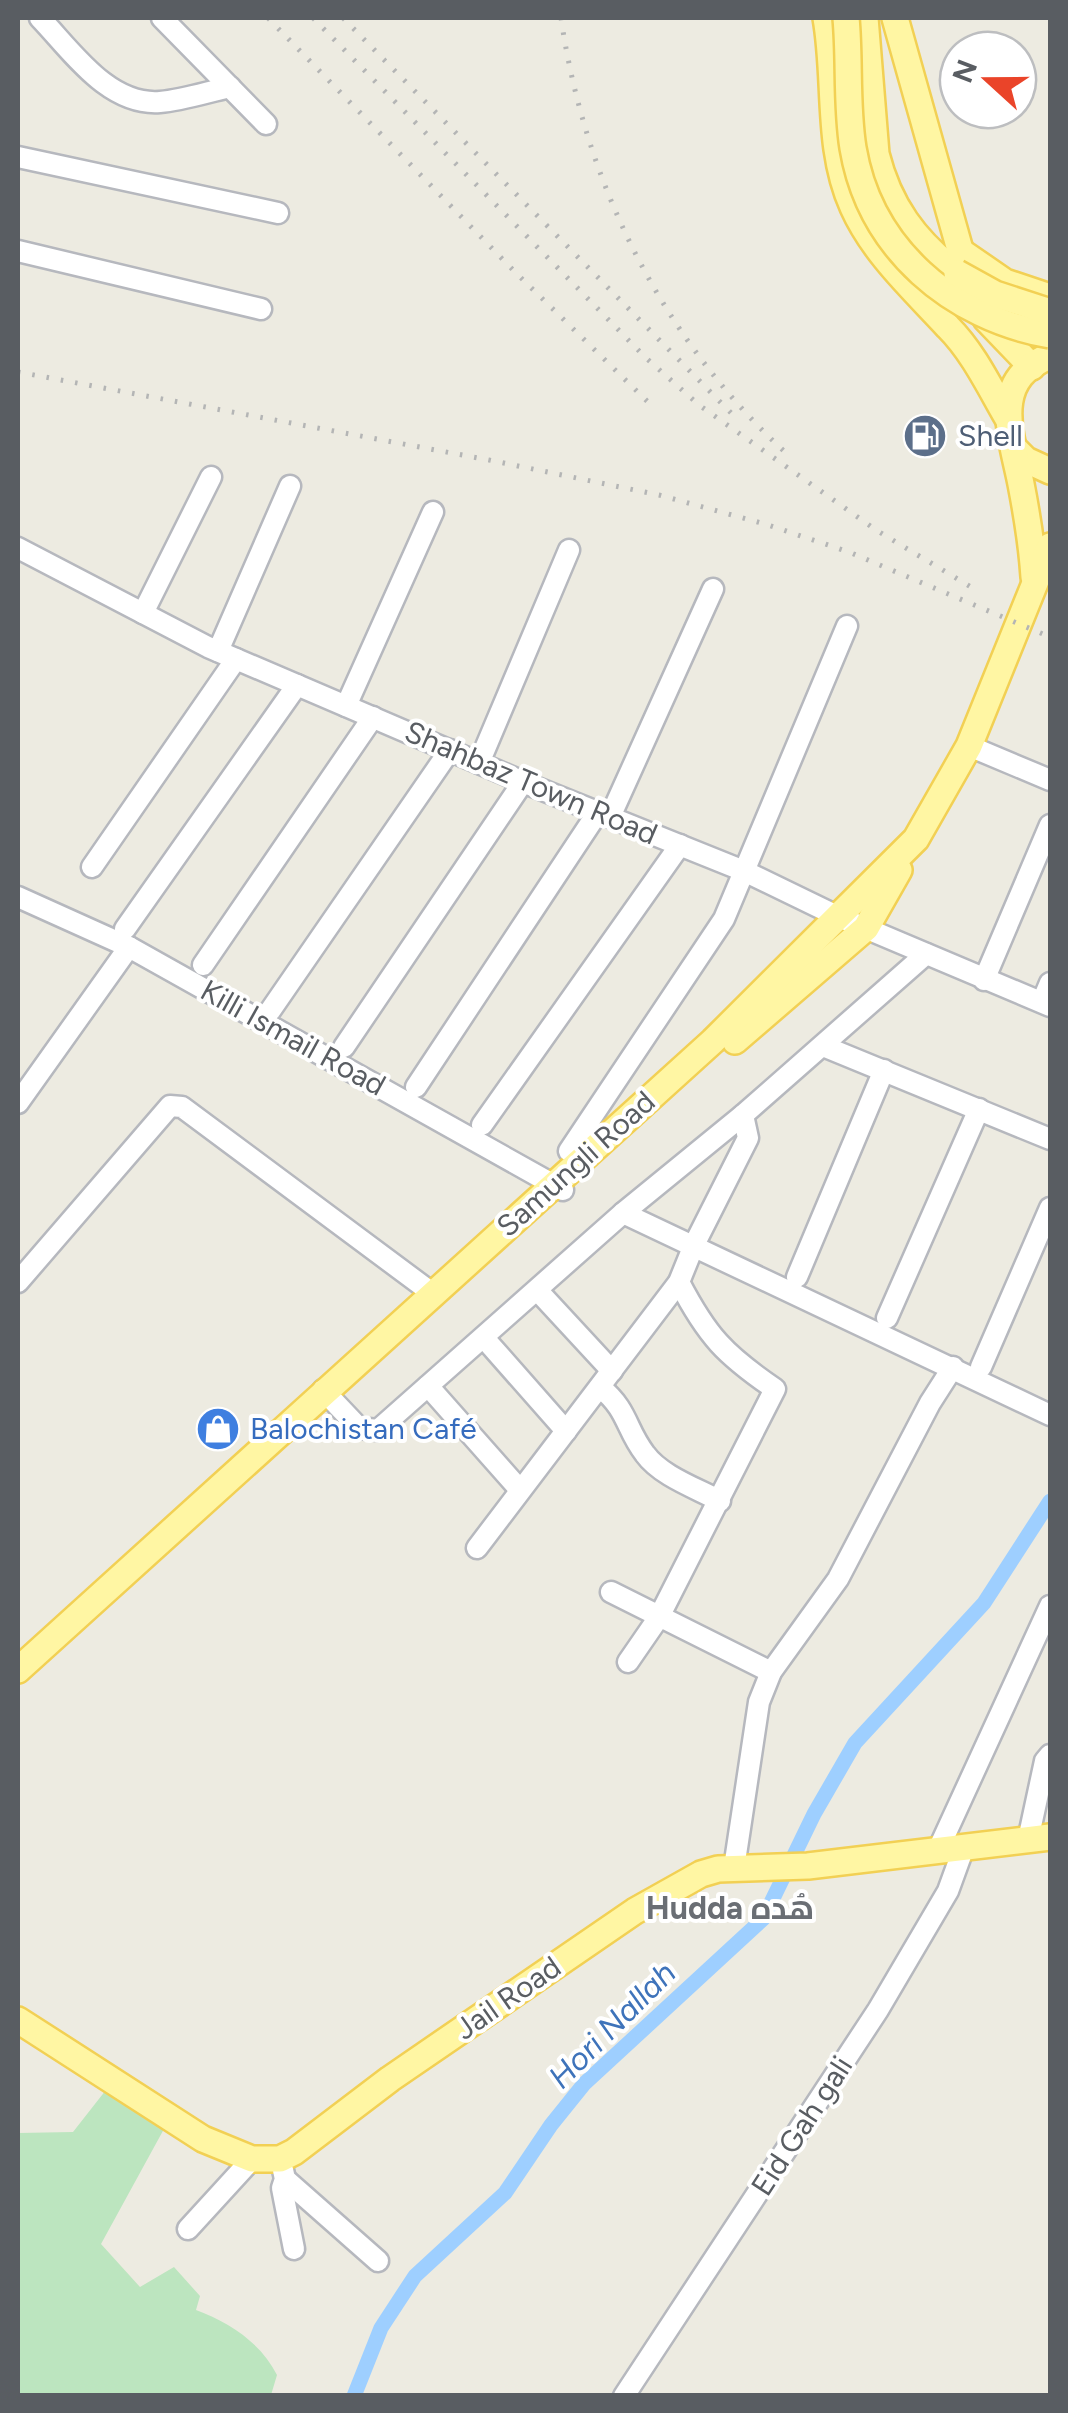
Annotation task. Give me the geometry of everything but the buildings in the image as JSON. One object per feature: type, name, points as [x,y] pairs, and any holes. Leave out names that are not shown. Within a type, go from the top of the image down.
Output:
[{"type":"main road","points":[[826,18],[834,118],[852,206],[900,276],[950,328],[1007,416]]},
{"type":"main road","points":[[846,18],[853,147],[871,207],[887,233],[926,279],[969,308],[1012,326],[1050,335]]},
{"type":"main road","points":[[865,18],[876,154],[899,214],[931,253],[957,273],[995,294],[1050,312]]},
{"type":"main road","points":[[895,18],[971,289],[986,319],[1041,361],[1019,381],[1007,416]]},
{"type":"main road","points":[[960,251],[1005,282],[1050,296]]},
{"type":"main road","name":"Samungli Road","points":[[1007,416],[1027,515],[1035,582]]},
{"type":"main road","points":[[1014,448],[1026,460],[1050,471]]},
{"type":"main road","name":"Samungli Road","points":[[18,1690],[713,1040],[916,840],[969,746],[1050,546]]},
{"type":"main road","points":[[558,1186],[866,928],[916,840]]},
{"type":"main road","name":"Samungli Road","points":[[18,1670],[329,1397],[432,1293],[558,1186]]},
{"type":"main road","name":"Jail Road","points":[[283,2169],[294,2152],[390,2079],[635,1911],[701,1874],[734,1868],[808,1866],[1039,1839]]},
{"type":"main road","points":[[18,2020],[202,2139],[283,2169]]},
{"type":"street","points":[[40,18],[100,80],[141,101],[160,102],[230,86]]},
{"type":"street","points":[[162,18],[266,124]]},
{"type":"street","points":[[18,157],[278,213]]},
{"type":"street","points":[[18,251],[261,310]]},
{"type":"street","points":[[143,613],[211,477]]},
{"type":"street","points":[[92,867],[227,655],[290,486]]},
{"type":"street","points":[[346,706],[433,512]]},
{"type":"street","name":"Shahbaz Town Road","points":[[18,548],[227,655],[523,782],[744,871],[984,980],[1048,997]]},
{"type":"street","points":[[479,763],[569,550]]},
{"type":"street","points":[[416,1087],[604,815],[713,590]]},
{"type":"street","points":[[570,1150],[724,919],[848,626]]},
{"type":"street","points":[[18,1103],[297,685]]},
{"type":"street","points":[[204,964],[372,717]]},
{"type":"street","points":[[969,746],[1050,780]]},
{"type":"street","points":[[270,1011],[450,750]]},
{"type":"street","points":[[344,1047],[523,782]]},
{"type":"street","points":[[984,980],[1050,824]]},
{"type":"street","points":[[482,1124],[680,845]]},
{"type":"street","name":"Killi Ismail Road","points":[[18,897],[127,938],[558,1186]]},
{"type":"street","points":[[329,1397],[360,1428],[378,1430],[926,954]]},
{"type":"street","points":[[823,1046],[1050,1139]]},
{"type":"street","points":[[797,1277],[884,1070]]},
{"type":"street","points":[[18,1282],[170,1106],[182,1107],[432,1293]]},
{"type":"street","points":[[887,1318],[978,1110]]},
{"type":"street","points":[[477,1548],[680,1282],[694,1245],[748,1138],[743,1115]]},
{"type":"street","points":[[981,1367],[1050,1208]]},
{"type":"street","points":[[623,1214],[1050,1415]]},
{"type":"street","points":[[628,1662],[659,1617],[775,1389],[738,1364],[701,1324],[680,1282]]},
{"type":"street","points":[[538,1291],[606,1379],[645,1454],[667,1472],[720,1502]]},
{"type":"street","points":[[484,1338],[566,1432]]},
{"type":"street","points":[[734,1868],[759,1702],[770,1672],[838,1578],[953,1367]]},
{"type":"street","points":[[428,1386],[520,1490]]},
{"type":"street","points":[[611,1592],[770,1672]]},
{"type":"street","name":"Eid Gah gali","points":[[624,2396],[878,2010],[948,1891],[951,1848],[1050,1606]]},
{"type":"street","points":[[1039,1839],[1045,1761],[1050,1756]]},
{"type":"street","points":[[188,2230],[252,2159]]},
{"type":"street","points":[[283,2169],[282,2188],[294,2249]]},
{"type":"street","points":[[283,2169],[378,2261]]},
{"type":"green space","points":[[113,2081],[170,2118],[101,2244],[140,2287],[174,2267],[200,2296],[196,2310],[243,2335],[262,2353],[277,2375],[271,2395],[18,2395],[18,2133],[73,2132]]},
{"type":"waterway","name":"Hori Nallah","points":[[354,2396],[381,2328],[415,2276],[505,2193],[584,2084],[763,1919],[814,1814],[855,1743],[984,1603],[1050,1501]]},
{"type":"railway","points":[[268,18],[515,272],[649,403]]},
{"type":"railway","points":[[313,18],[646,358],[699,405],[876,530],[976,590]]},
{"type":"railway","points":[[343,18],[735,417]]},
{"type":"railway","points":[[561,18],[589,140],[636,255],[702,360],[786,453]]},
{"type":"railway","points":[[18,372],[659,495],[849,552],[1050,637]]},
{"type":"place","name":"Shell","points":[[925,436]]},
{"type":"place","name":"Balochistan Café","points":[[218,1429]]},
{"type":"district","name":"Hudda ھُدہ","points":[[730,1908]]}]
